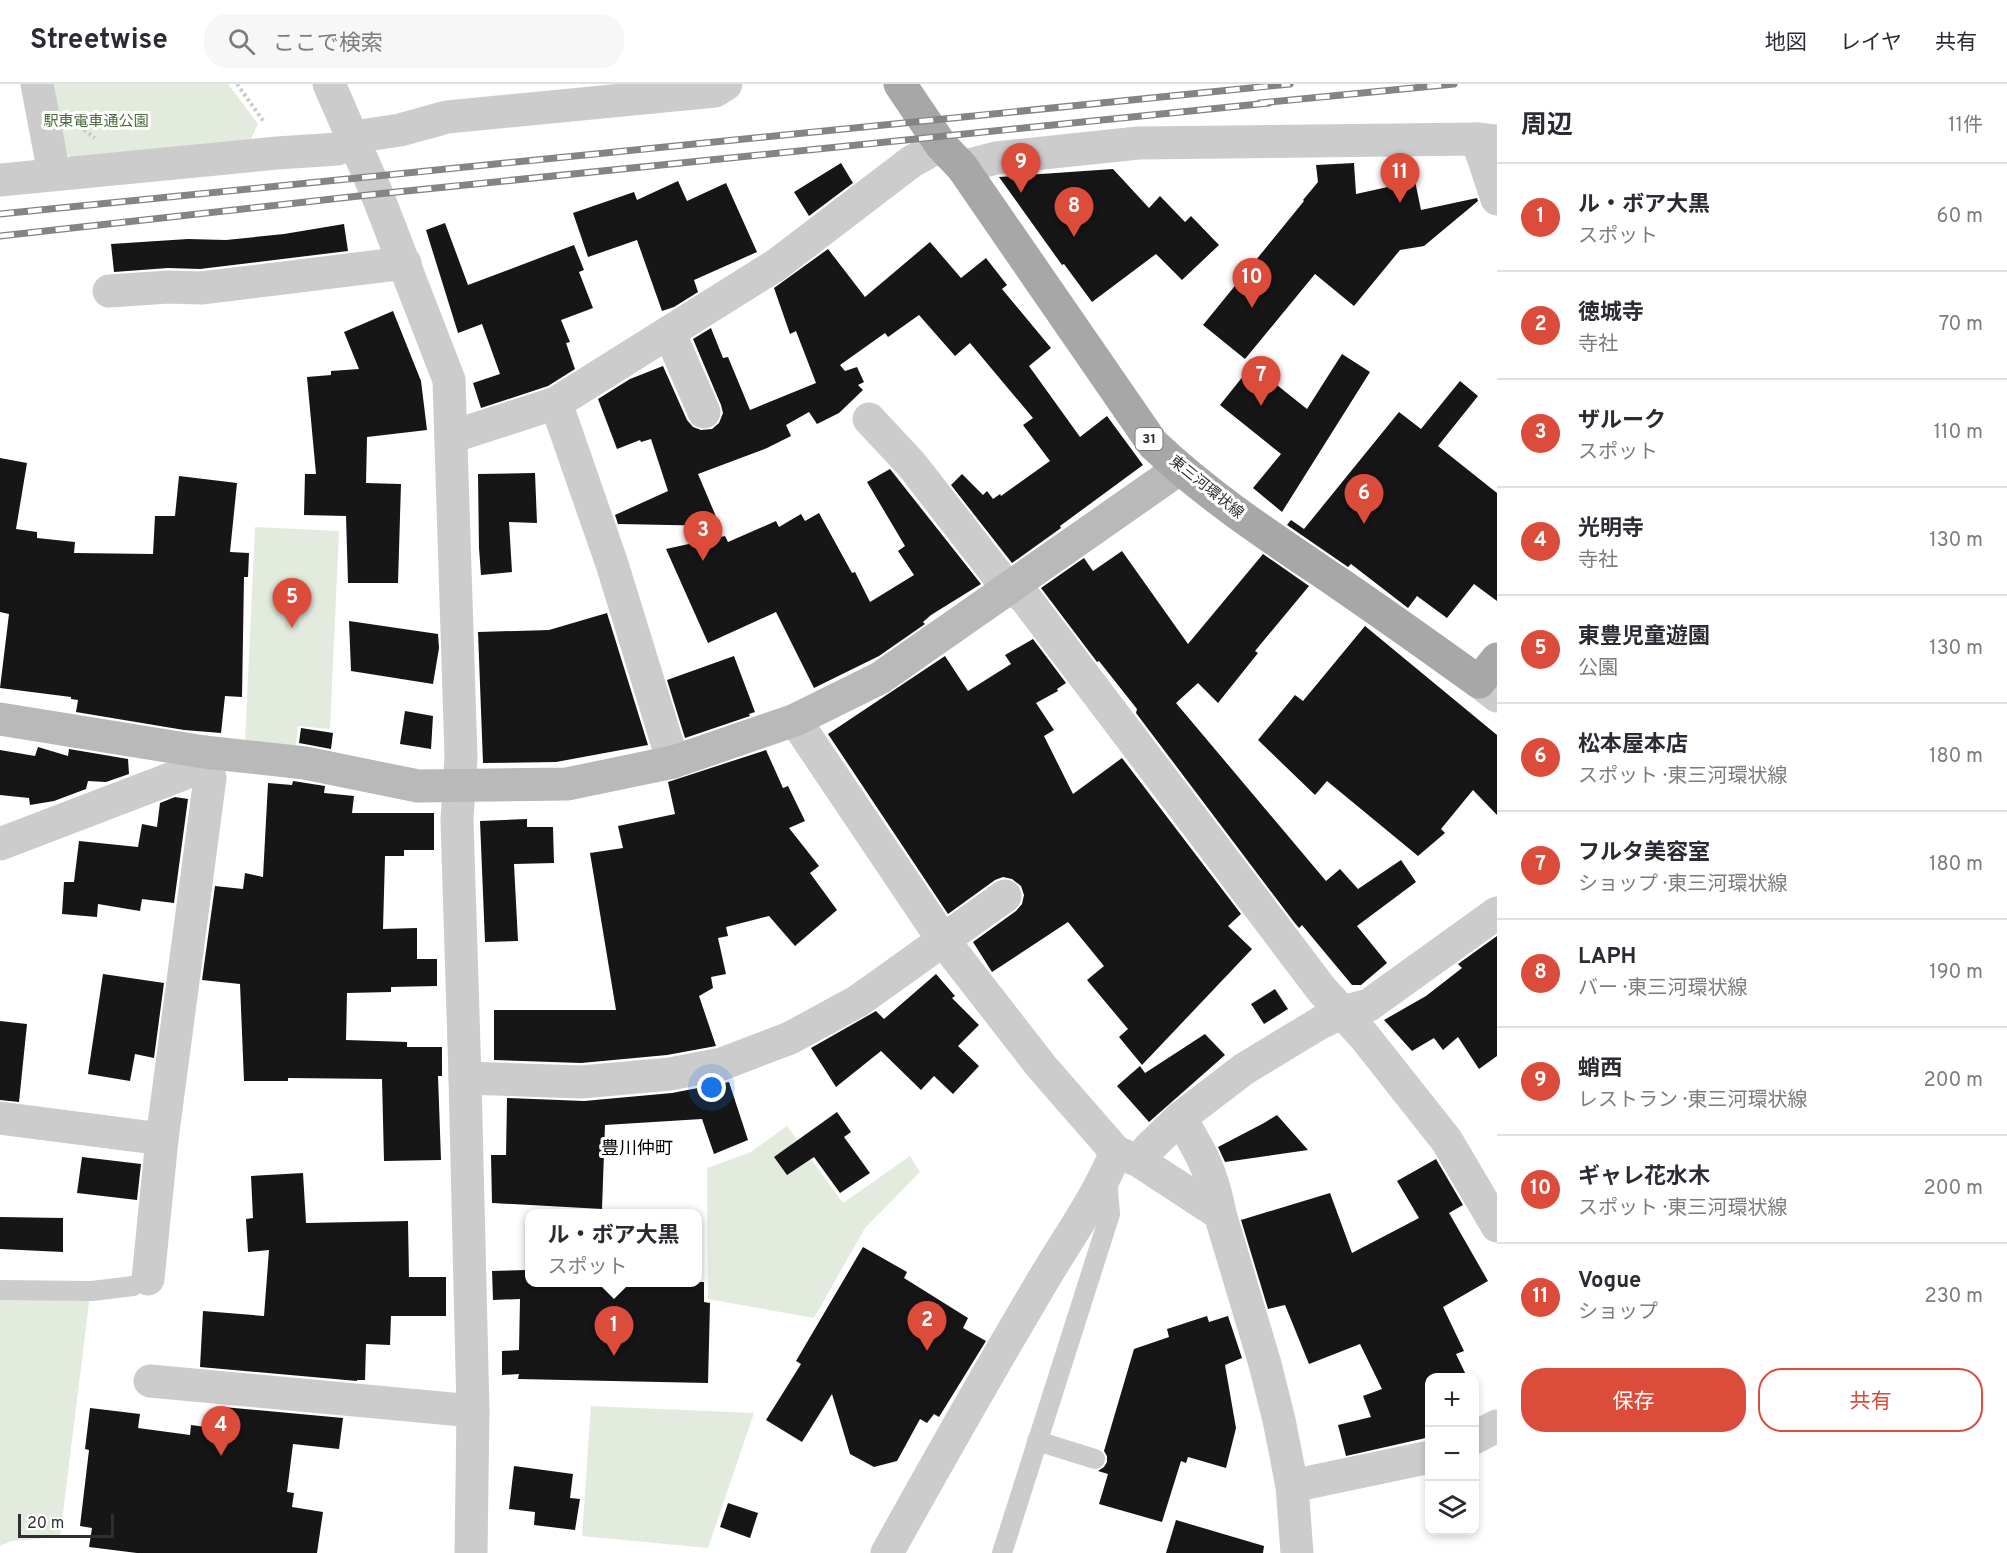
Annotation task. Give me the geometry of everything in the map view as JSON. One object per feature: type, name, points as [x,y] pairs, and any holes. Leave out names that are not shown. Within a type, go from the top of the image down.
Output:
[{"type":"main road","name":"東三河環状線","points":[[900,84],[1153,444],[1179,469],[1238,515],[1387,617],[1491,679]]},
{"type":"street","points":[[37,84],[54,174]]},
{"type":"street","points":[[329,84],[405,262],[449,380],[461,757],[457,820],[472,1411],[471,1553]]},
{"type":"street","points":[[0,180],[338,149],[368,135],[400,130],[447,117],[716,91],[726,84]]},
{"type":"street","points":[[451,436],[556,403],[776,265],[911,162],[951,155],[996,158],[1138,143],[1487,140],[1497,199]]},
{"type":"street","points":[[109,291],[170,287],[201,288],[405,262]]},
{"type":"street","points":[[669,332],[704,412]]},
{"type":"street","points":[[556,403],[612,564],[673,762]]},
{"type":"street","points":[[870,419],[912,465],[999,577],[1026,599],[1322,990],[1447,1141],[1497,1226]]},
{"type":"street","points":[[0,719],[204,752],[304,763],[418,786],[567,784],[673,762],[795,720],[880,678],[1179,469]]},
{"type":"street","points":[[795,720],[943,940],[1041,1066],[1121,1163],[1220,1214]]},
{"type":"street","points":[[0,844],[183,774],[204,752]]},
{"type":"street","points":[[141,1282],[210,778],[204,752]]},
{"type":"street","points":[[465,1078],[582,1083],[670,1074],[722,1064],[790,1038],[858,1001],[1005,896]]},
{"type":"street","points":[[887,1553],[961,1419],[1051,1265],[1121,1163],[1149,1148],[1180,1118],[1244,1069],[1320,1023],[1342,1012],[1369,1005],[1497,913]]},
{"type":"street","points":[[0,1118],[162,1139]]},
{"type":"street","points":[[1180,1118],[1204,1158],[1216,1189],[1220,1214],[1265,1364],[1292,1486],[1298,1553]]},
{"type":"street","points":[[150,1381],[472,1411]]},
{"type":"street","points":[[1479,1435],[1497,1426]]},
{"type":"street","points":[[1292,1486],[1425,1458]]},
{"type":"lane","points":[[1002,1553],[1110,1214],[1121,1163]]},
{"type":"lane","points":[[0,1290],[92,1291],[141,1282]]},
{"type":"lane","points":[[1037,1441],[1095,1459]]},
{"type":"path","points":[[237,84],[263,119],[277,153]]},
{"type":"path","points":[[74,120],[87,133],[101,140]]},
{"type":"green space","name":"駅東電車通公園","points":[[50,84],[228,84],[258,124],[249,143],[77,162],[63,151]]},
{"type":"green space","points":[[255,527],[339,531],[330,729],[298,726],[295,749],[245,742]]},
{"type":"green space","points":[[787,1126],[843,1203],[910,1156],[920,1172],[865,1228],[814,1318],[708,1299],[707,1168],[751,1152]]},
{"type":"green space","points":[[0,1294],[90,1295],[60,1537],[12,1541],[0,1546]]},
{"type":"green space","points":[[591,1406],[754,1413],[708,1548],[582,1536]]},
{"type":"building","points":[[841,163],[853,183],[809,216],[794,192]]},
{"type":"building","points":[[1354,163],[1356,194],[1415,181],[1421,210],[1477,198],[1478,201],[1424,246],[1400,250],[1354,306],[1315,274],[1245,359],[1203,325],[1318,182],[1316,165]]},
{"type":"building","points":[[1113,169],[1149,208],[1160,196],[1185,222],[1191,216],[1219,245],[1182,280],[1156,254],[1092,302],[1064,264],[1062,265],[999,177]]},
{"type":"building","points":[[678,181],[687,201],[726,183],[757,252],[694,280],[698,292],[674,307],[662,311],[637,240],[588,257],[573,213],[634,192],[637,200]]},
{"type":"building","points":[[445,223],[468,285],[574,245],[584,270],[579,272],[593,308],[561,320],[570,342],[566,343],[575,369],[548,386],[481,408],[473,383],[500,374],[482,324],[458,333],[426,230]]},
{"type":"building","points":[[344,224],[348,251],[200,269],[168,268],[114,272],[111,244],[188,239],[226,240],[284,234]]},
{"type":"building","points":[[930,242],[961,278],[986,258],[1007,285],[1002,289],[1051,348],[1029,366],[1080,437],[1107,416],[1143,465],[1012,563],[951,485],[962,474],[983,495],[987,491],[993,499],[1000,494],[1001,496],[1050,461],[1023,425],[1033,418],[970,343],[955,356],[919,315],[888,337],[885,333],[840,365],[845,371],[857,367],[864,382],[858,385],[863,390],[839,413],[817,424],[809,412],[786,425],[791,436],[767,448],[698,474],[720,526],[618,524],[615,515],[668,491],[651,439],[641,442],[640,440],[617,449],[598,399],[630,379],[663,366],[687,420],[693,427],[701,430],[712,429],[719,423],[723,413],[693,339],[711,328],[723,358],[728,357],[750,410],[816,383],[796,331],[790,334],[774,288],[828,249],[865,297]]},
{"type":"building","points":[[393,311],[421,381],[427,430],[367,437],[366,483],[401,484],[398,583],[348,583],[346,516],[304,515],[305,474],[316,474],[307,377],[331,375],[331,371],[359,369],[344,332]]},
{"type":"building","points":[[1342,354],[1370,372],[1282,512],[1253,488],[1281,454],[1220,405],[1252,365],[1307,409]]},
{"type":"building","points":[[1460,381],[1478,396],[1438,446],[1497,493],[1497,601],[1474,584],[1447,618],[1417,596],[1408,608],[1351,564],[1348,567],[1287,525],[1291,520],[1304,529],[1399,412],[1421,429]]},
{"type":"building","points":[[0,458],[27,463],[16,529],[37,532],[37,538],[75,542],[74,553],[153,554],[155,516],[175,516],[179,476],[237,483],[230,552],[249,553],[248,577],[244,577],[242,697],[225,696],[221,733],[184,730],[76,712],[78,700],[71,699],[71,697],[0,688],[9,614],[0,612]]},
{"type":"building","points":[[890,469],[981,584],[931,615],[923,622],[925,624],[879,656],[814,688],[776,612],[708,643],[666,549],[725,536],[728,542],[776,521],[779,527],[801,514],[805,521],[819,513],[852,573],[855,572],[870,602],[914,575],[898,551],[905,546],[867,482]]},
{"type":"building","points":[[535,473],[537,523],[509,522],[512,572],[481,575],[478,474]]},
{"type":"building","points":[[1122,551],[1188,644],[1263,554],[1309,586],[1255,651],[1258,653],[1218,703],[1198,683],[1176,703],[1326,881],[1340,869],[1358,889],[1401,860],[1416,882],[1357,926],[1387,963],[1361,985],[1352,985],[1302,925],[1299,928],[1294,922],[1136,713],[1137,709],[1099,661],[1097,662],[1041,588],[1084,558],[1093,571]]},
{"type":"building","points":[[607,613],[648,745],[556,762],[483,763],[478,632],[549,630]]},
{"type":"building","points":[[349,621],[438,634],[439,648],[433,684],[351,671]]},
{"type":"building","points":[[1365,626],[1497,735],[1497,815],[1473,790],[1441,829],[1445,833],[1418,856],[1327,781],[1315,795],[1258,740],[1295,695],[1303,701]]},
{"type":"building","points":[[1033,639],[1066,683],[1057,689],[1058,691],[1036,703],[1054,730],[1044,736],[1073,794],[1122,758],[1241,914],[1228,926],[1252,949],[1142,1065],[1119,1037],[1128,1029],[1087,980],[1104,966],[1068,922],[992,972],[973,942],[1016,911],[1022,904],[1024,895],[1021,886],[1012,879],[1003,877],[995,880],[948,914],[828,734],[945,656],[968,691],[1011,664],[1005,655]]},
{"type":"building","points":[[734,656],[755,712],[749,714],[750,716],[685,738],[667,680]]},
{"type":"building","points":[[405,711],[433,716],[431,749],[400,744]]},
{"type":"building","points":[[301,728],[333,733],[331,749],[299,743]]},
{"type":"building","points":[[38,747],[68,756],[69,749],[128,759],[129,774],[106,782],[88,781],[86,789],[54,801],[30,805],[29,798],[0,795],[0,750],[35,756]]},
{"type":"building","points":[[766,750],[783,788],[788,786],[805,821],[789,828],[819,866],[810,873],[837,910],[795,946],[769,916],[726,927],[728,936],[718,938],[726,974],[711,977],[713,988],[699,996],[716,1046],[667,1055],[581,1063],[494,1060],[494,1010],[616,1010],[590,853],[623,848],[618,826],[675,814],[668,782]]},
{"type":"building","points":[[293,781],[325,786],[324,793],[354,796],[352,813],[434,813],[434,850],[404,850],[404,856],[385,856],[383,929],[417,928],[417,959],[437,959],[437,986],[391,987],[391,992],[347,993],[346,1040],[407,1042],[407,1047],[442,1047],[442,1076],[438,1076],[441,1160],[384,1161],[382,1079],[288,1078],[288,1081],[244,1081],[240,984],[202,980],[215,886],[243,889],[245,873],[263,877],[268,783],[292,785]]},
{"type":"building","points":[[175,797],[188,799],[174,903],[142,899],[140,911],[98,904],[97,917],[62,914],[64,882],[74,882],[79,841],[138,847],[142,824],[157,827],[160,803]]},
{"type":"building","points":[[527,819],[527,827],[553,827],[554,863],[514,864],[518,941],[485,942],[480,821]]},
{"type":"building","points":[[1497,936],[1497,1056],[1479,1069],[1458,1037],[1443,1050],[1434,1038],[1412,1051],[1384,1020],[1426,996],[1462,968],[1458,964]]},
{"type":"building","points":[[103,974],[164,983],[154,1058],[135,1054],[130,1081],[88,1074]]},
{"type":"building","points":[[936,974],[955,996],[952,998],[979,1025],[958,1046],[979,1066],[953,1094],[934,1076],[921,1090],[881,1051],[836,1087],[811,1048],[876,1011],[884,1019]]},
{"type":"building","points":[[1275,989],[1288,1009],[1264,1024],[1251,1004]]},
{"type":"building","points":[[0,1021],[27,1024],[19,1102],[0,1100]]},
{"type":"building","points":[[1205,1034],[1225,1055],[1149,1122],[1117,1086],[1140,1066],[1145,1073]]},
{"type":"building","points":[[729,1082],[748,1140],[714,1154],[702,1119],[605,1125],[602,1209],[492,1203],[491,1155],[506,1155],[507,1098],[584,1101],[672,1093]]},
{"type":"building","points":[[837,1112],[851,1132],[844,1137],[870,1173],[840,1193],[814,1157],[787,1175],[774,1157]]},
{"type":"building","points":[[1277,1115],[1308,1150],[1225,1162],[1218,1147]]},
{"type":"building","points":[[82,1157],[141,1164],[137,1200],[77,1193]]},
{"type":"building","points":[[1436,1159],[1463,1205],[1449,1213],[1488,1281],[1443,1307],[1464,1351],[1456,1354],[1465,1373],[1425,1373],[1425,1438],[1346,1456],[1338,1425],[1371,1417],[1363,1396],[1382,1389],[1360,1344],[1309,1364],[1285,1305],[1268,1309],[1241,1220],[1330,1193],[1352,1253],[1419,1218],[1397,1181]]},
{"type":"building","points":[[303,1173],[306,1223],[408,1221],[409,1277],[446,1277],[446,1316],[391,1316],[390,1345],[366,1344],[365,1380],[200,1367],[203,1311],[264,1316],[269,1250],[248,1252],[246,1219],[253,1218],[251,1176]]},
{"type":"building","points":[[0,1217],[63,1218],[63,1252],[0,1249]]},
{"type":"building","points":[[863,1247],[907,1272],[904,1278],[968,1318],[963,1328],[986,1341],[939,1417],[934,1414],[927,1423],[920,1419],[897,1461],[874,1467],[850,1454],[832,1394],[802,1442],[766,1420],[801,1364],[796,1361]]},
{"type":"building","points":[[525,1270],[525,1287],[702,1287],[702,1282],[704,1282],[704,1302],[710,1303],[708,1383],[518,1379],[519,1374],[502,1375],[502,1351],[519,1350],[520,1299],[493,1300],[492,1271]]},
{"type":"building","points":[[1207,1316],[1209,1322],[1228,1316],[1242,1358],[1225,1365],[1236,1428],[1226,1468],[1188,1457],[1186,1463],[1181,1461],[1162,1522],[1099,1504],[1108,1474],[1098,1471],[1107,1462],[1104,1451],[1134,1349],[1169,1337],[1167,1329]]},
{"type":"building","points":[[223,1407],[343,1418],[339,1449],[293,1444],[287,1492],[294,1493],[292,1507],[323,1512],[317,1553],[137,1553],[89,1547],[92,1528],[80,1526],[89,1450],[85,1449],[90,1408],[140,1414],[138,1428],[190,1435],[191,1425],[220,1429]]},
{"type":"building","points":[[514,1466],[573,1474],[570,1498],[580,1499],[575,1530],[534,1525],[535,1512],[509,1509]]},
{"type":"building","points":[[728,1503],[758,1513],[750,1538],[720,1527]]},
{"type":"building","points":[[1176,1520],[1264,1546],[1263,1553],[1166,1553]]},
{"type":"railway","points":[[0,214],[1290,84]]},
{"type":"railway","points":[[1260,103],[1454,84]]},
{"type":"railway","points":[[0,236],[377,194],[1269,103]]},
{"type":"place","name":"蛸西","points":[[1021,193]]},
{"type":"place","name":"Vogue","points":[[1400,203]]},
{"type":"place","name":"LAPH","points":[[1074,237]]},
{"type":"place","name":"ギャレ花水木","points":[[1252,308]]},
{"type":"place","name":"フルタ美容室","points":[[1261,406]]},
{"type":"place","name":"松本屋本店","points":[[1364,524]]},
{"type":"place","name":"ザルーク","points":[[703,561]]},
{"type":"place","name":"東豊児童遊園","points":[[292,628]]},
{"type":"place","name":"徳城寺","points":[[927,1351]]},
{"type":"place","name":"ル・ボア大黒","points":[[614,1356]]},
{"type":"place","name":"光明寺","points":[[221,1456]]},
{"type":"district","name":"豊川仲町","points":[[637,1149]]}]
